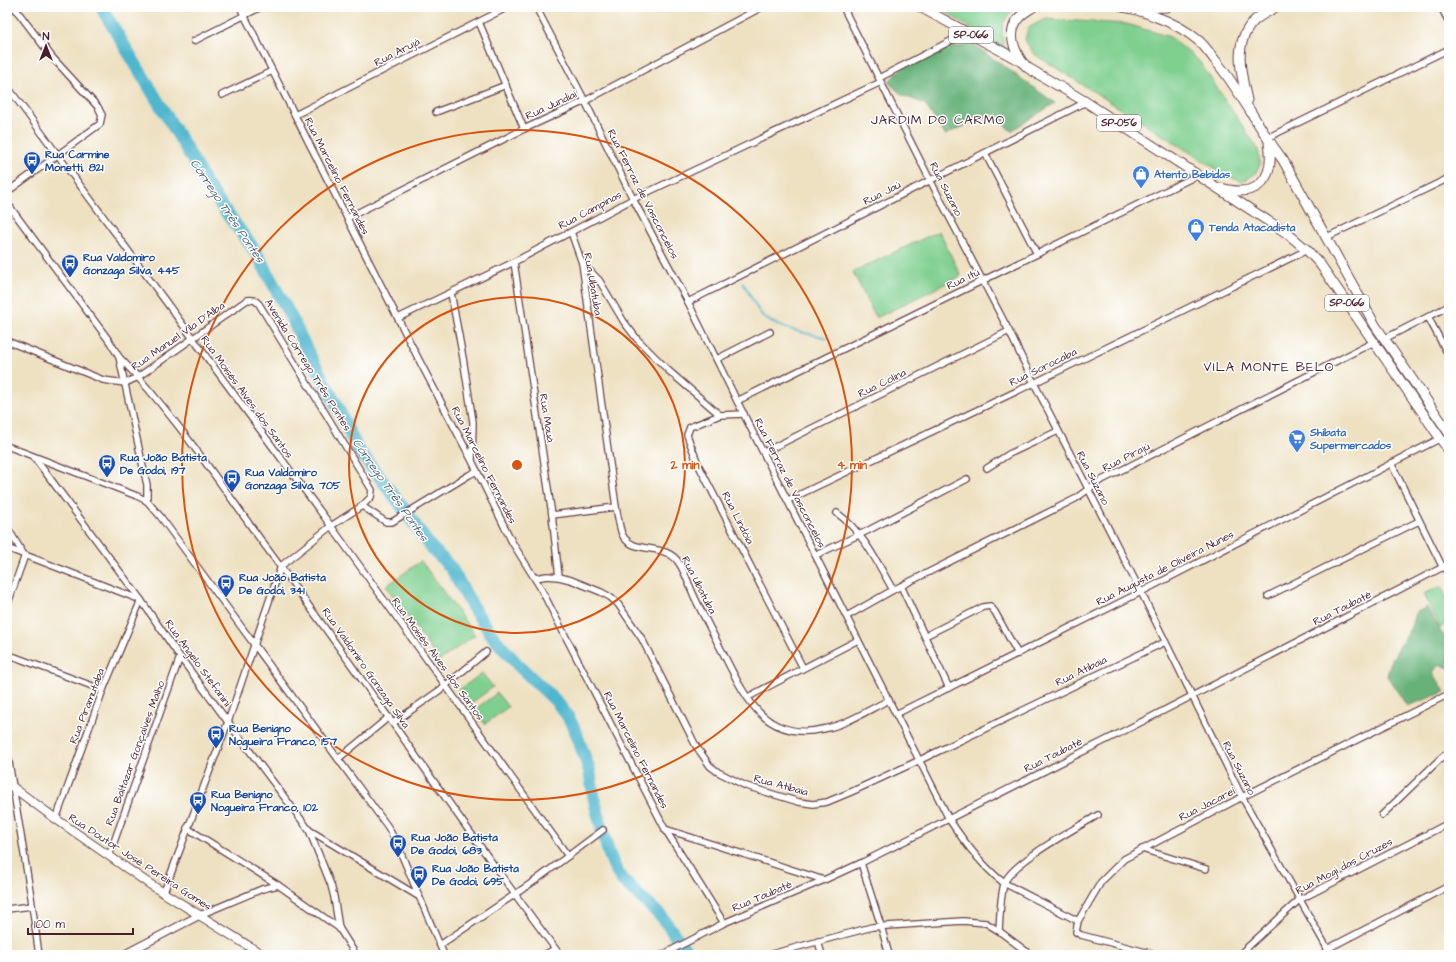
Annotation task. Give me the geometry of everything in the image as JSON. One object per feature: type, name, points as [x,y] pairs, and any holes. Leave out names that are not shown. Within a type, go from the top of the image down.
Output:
[{"type":"main road","name":"SP-066","points":[[920,7],[930,11],[966,33],[1022,62]]},
{"type":"main road","points":[[1022,62],[1016,53],[1013,43],[1013,32],[1016,22],[1023,14],[1033,7]]},
{"type":"main road","points":[[1122,7],[1167,7]]},
{"type":"main road","points":[[1249,107],[1239,64],[1241,47],[1247,30],[1255,20],[1276,7]]},
{"type":"main road","points":[[1132,8],[1176,25],[1191,34],[1201,43],[1220,66],[1249,107],[1268,140],[1270,165],[1266,177],[1260,184],[1253,189],[1244,190],[1228,190],[1214,186]]},
{"type":"main road","name":"SP-056","points":[[1022,62],[1028,68],[1086,102],[1214,186]]},
{"type":"main road","name":"SP-066","points":[[1268,140],[1283,160],[1384,339],[1449,433]]},
{"type":"main road","name":"SP-066","points":[[1214,186],[1252,211],[1274,223],[1307,250],[1324,270],[1449,451]]},
{"type":"main road","name":"Rua Doutor José Pereira Gomes","points":[[10,785],[109,856],[263,955]]},
{"type":"street","points":[[7,192],[100,124],[102,115],[101,110],[52,57],[14,7]]},
{"type":"street","name":"Rua Marcelino Fernandes","points":[[240,7],[472,460],[512,542],[535,578],[665,829],[724,923]]},
{"type":"street","points":[[194,41],[261,7]]},
{"type":"street","name":"Rua Arujá","points":[[295,115],[508,7]]},
{"type":"street","name":"Rua Ferraz de Vasconcelos","points":[[536,7],[585,101],[633,199],[717,359],[949,819],[979,858],[1004,883],[1078,921]]},
{"type":"street","name":"Rua Jundiaí","points":[[347,218],[524,129],[585,101],[762,7]]},
{"type":"street","name":"Rua Suzano","points":[[843,7],[930,180],[1010,331],[1034,383],[1242,797],[1331,955]]},
{"type":"street","points":[[1441,7],[1449,22]]},
{"type":"street","points":[[479,22],[524,129]]},
{"type":"street","name":"Rua Campinas","points":[[398,318],[514,262],[633,199],[880,80],[966,33]]},
{"type":"street","points":[[1268,140],[1449,49]]},
{"type":"street","points":[[222,95],[272,70]]},
{"type":"street","points":[[436,112],[506,85]]},
{"type":"street","name":"Rua Moisés Alves dos Santos","points":[[7,86],[331,526],[568,856]]},
{"type":"street","name":"Rua Jaú","points":[[688,302],[1086,102]]},
{"type":"street","points":[[985,153],[1037,254]]},
{"type":"street","name":"Rua Itú","points":[[737,401],[1198,175]]},
{"type":"street","points":[[1327,237],[1449,178]]},
{"type":"street","name":"Rua Valdomiro Gonzaga Silva","points":[[7,203],[120,357],[161,405],[281,566],[560,955]]},
{"type":"street","name":"Rua Ubatuba","points":[[571,232],[582,263],[616,507],[623,535],[629,543],[665,551],[672,555],[679,563],[700,608],[741,687],[763,716],[786,729],[797,732],[824,729],[844,723],[889,700]]},
{"type":"street","name":"Rua Sorocaba","points":[[788,500],[1034,383],[1307,250]]},
{"type":"street","name":"Rua Mauá","points":[[514,262],[552,515],[559,577]]},
{"type":"street","points":[[582,263],[599,280],[624,322],[638,339],[669,371],[720,415]]},
{"type":"street","points":[[451,293],[473,422],[472,460]]},
{"type":"street","name":"Avenida Córrego Três Pontes","points":[[247,300],[252,299],[259,304],[372,490],[371,497],[362,506]]},
{"type":"street","name":"Rua Manuel Vila D'Alba","points":[[7,341],[94,378],[125,383],[138,377],[247,300]]},
{"type":"street","points":[[1384,339],[1449,306]]},
{"type":"street","points":[[1428,317],[1449,356]]},
{"type":"street","name":"Rua Colina","points":[[764,452],[1010,331]]},
{"type":"street","points":[[717,359],[770,332]]},
{"type":"street","name":"Rua Pirajú","points":[[847,616],[893,590],[1075,499],[1098,482],[1374,342]]},
{"type":"street","points":[[120,357],[147,485],[147,501]]},
{"type":"street","name":"Rua Lindóia","points":[[744,414],[720,415],[690,427],[686,435],[698,464],[803,668]]},
{"type":"street","points":[[987,468],[1009,454],[1058,431]]},
{"type":"street","name":"Rua Augusta de Oliveira Nunes","points":[[896,714],[1018,654],[1441,438]]},
{"type":"street","points":[[7,446],[90,477],[147,501],[160,516],[388,827],[397,844],[444,955]]},
{"type":"street","name":"Rua Angelo Stefanini","points":[[34,457],[141,600],[180,657],[309,830],[331,885],[336,904],[339,928],[356,955]]},
{"type":"street","points":[[1391,463],[1443,568]]},
{"type":"street","points":[[164,892],[228,722],[281,566],[331,526],[362,506],[386,522],[392,522],[477,471]]},
{"type":"street","points":[[816,554],[860,534],[967,479]]},
{"type":"street","points":[[552,515],[616,507]]},
{"type":"street","points":[[837,512],[860,534],[893,590]]},
{"type":"street","points":[[1268,596],[1419,520]]},
{"type":"street","points":[[7,527],[24,555],[7,606]]},
{"type":"street","points":[[7,548],[141,600]]},
{"type":"street","name":"Rua Taubaté","points":[[662,955],[724,923],[861,863],[1449,564]]},
{"type":"street","name":"Rua Atibaia","points":[[535,578],[547,576],[559,577],[601,592],[618,604],[642,639],[696,746],[710,766],[718,772],[746,786],[800,802],[813,804],[827,802],[920,760],[1165,642]]},
{"type":"street","points":[[901,586],[949,688]]},
{"type":"street","name":"Rua Piramutaba","points":[[56,819],[103,690],[141,600]]},
{"type":"street","points":[[925,636],[983,607],[990,606],[996,612],[1018,654]]},
{"type":"street","points":[[748,697],[858,640]]},
{"type":"street","points":[[393,723],[445,686],[486,652]]},
{"type":"street","points":[[7,654],[103,690]]},
{"type":"street","name":"Rua Baltazar Gonçalves Malho","points":[[109,856],[180,657]]},
{"type":"street","name":"Rua Jacareí","points":[[1078,921],[1101,882],[1124,859],[1242,797],[1449,694]]},
{"type":"street","points":[[338,759],[389,717]]},
{"type":"street","points":[[7,750],[10,785],[32,906],[39,955]]},
{"type":"street","points":[[1382,815],[1449,752]]},
{"type":"street","points":[[999,931],[1004,883],[1011,874],[1040,850],[1098,815]]},
{"type":"street","name":"Rua Mogi das Cruzes","points":[[1239,955],[1299,900],[1449,823]]},
{"type":"street","points":[[187,828],[278,885],[339,928]]},
{"type":"street","points":[[665,829],[824,880]]},
{"type":"street","points":[[309,830],[418,896]]},
{"type":"street","points":[[440,945],[516,894],[603,830]]},
{"type":"street","points":[[1142,849],[1206,869]]},
{"type":"street","points":[[861,863],[889,955]]},
{"type":"street","points":[[124,955],[200,915],[262,889],[278,885]]},
{"type":"street","points":[[1327,949],[1449,886]]},
{"type":"street","points":[[7,908],[32,906]]},
{"type":"street","points":[[768,955],[881,926],[976,921],[986,923],[999,931],[1031,955]]},
{"type":"street","points":[[1078,921],[1075,930],[1077,934],[1081,936],[1157,955]]},
{"type":"street","points":[[818,941],[822,955]]},
{"type":"street","points":[[544,955],[555,949]]},
{"type":"street","points":[[134,950],[142,955]]},
{"type":"street","points":[[1442,955],[1449,951]]},
{"type":"green space","points":[[935,7],[1017,7],[1007,17],[1003,25],[1002,34],[1004,48]]},
{"type":"green space","points":[[1045,19],[1127,24],[1170,37],[1199,61],[1258,149],[1260,165],[1255,174],[1242,182],[1227,176],[1034,54],[1025,40],[1028,28]]},
{"type":"green space","points":[[973,44],[1055,103],[1011,131],[992,113],[945,135],[925,104],[902,95],[888,82],[906,65],[933,51]]},
{"type":"green space","points":[[939,231],[961,276],[876,318],[853,272]]},
{"type":"green space","points":[[421,561],[475,635],[439,661],[386,586]]},
{"type":"green space","points":[[1441,586],[1449,603],[1449,623],[1440,628],[1424,594]]},
{"type":"green space","points":[[1427,607],[1441,632],[1449,640],[1449,668],[1440,664],[1433,672],[1445,692],[1407,706],[1387,676],[1391,661],[1411,627],[1415,613]]},
{"type":"green space","points":[[482,673],[493,687],[470,704],[459,690]]},
{"type":"green space","points":[[497,693],[508,707],[485,724],[474,710]]},
{"type":"waterway","name":"Córrego Três Pontes","points":[[101,7],[205,182],[256,252],[333,398],[357,448],[401,505],[429,545],[451,568],[475,611],[495,639],[519,666],[555,700],[567,715],[575,730],[589,769],[595,803],[608,851],[614,866],[622,880],[662,917],[689,955]]},
{"type":"waterway","points":[[743,283],[759,312],[767,320],[792,330],[828,338]]},
{"type":"place","name":"Rua Carmine Monetti, 821","points":[[32,175]]},
{"type":"place","name":"Atento Bebidas","points":[[1141,189]]},
{"type":"place","name":"Tenda Atacadista","points":[[1196,242]]},
{"type":"place","name":"Rua Valdomiro Gonzaga Silva, 445","points":[[70,278]]},
{"type":"place","name":"Shibata Supermercados","points":[[1297,453]]},
{"type":"place","name":"Rua João Batista De Godoi, 197","points":[[107,478]]},
{"type":"place","name":"Rua Valdomiro Gonzaga Silva, 705","points":[[232,493]]},
{"type":"place","name":"Rua João Batista De Godoi, 341","points":[[226,598]]},
{"type":"place","name":"Rua Benigno Nogueira Franco, 157","points":[[216,749]]},
{"type":"place","name":"Rua Benigno Nogueira Franco, 102","points":[[198,815]]},
{"type":"place","name":"Rua João Batista De Godoi, 683","points":[[398,858]]},
{"type":"place","name":"Rua João Batista De Godoi, 695","points":[[419,889]]},
{"type":"district","name":"JARDIM DO CARMO","points":[[938,120]]},
{"type":"district","name":"VILA MONTE BELO","points":[[1269,367]]}]
